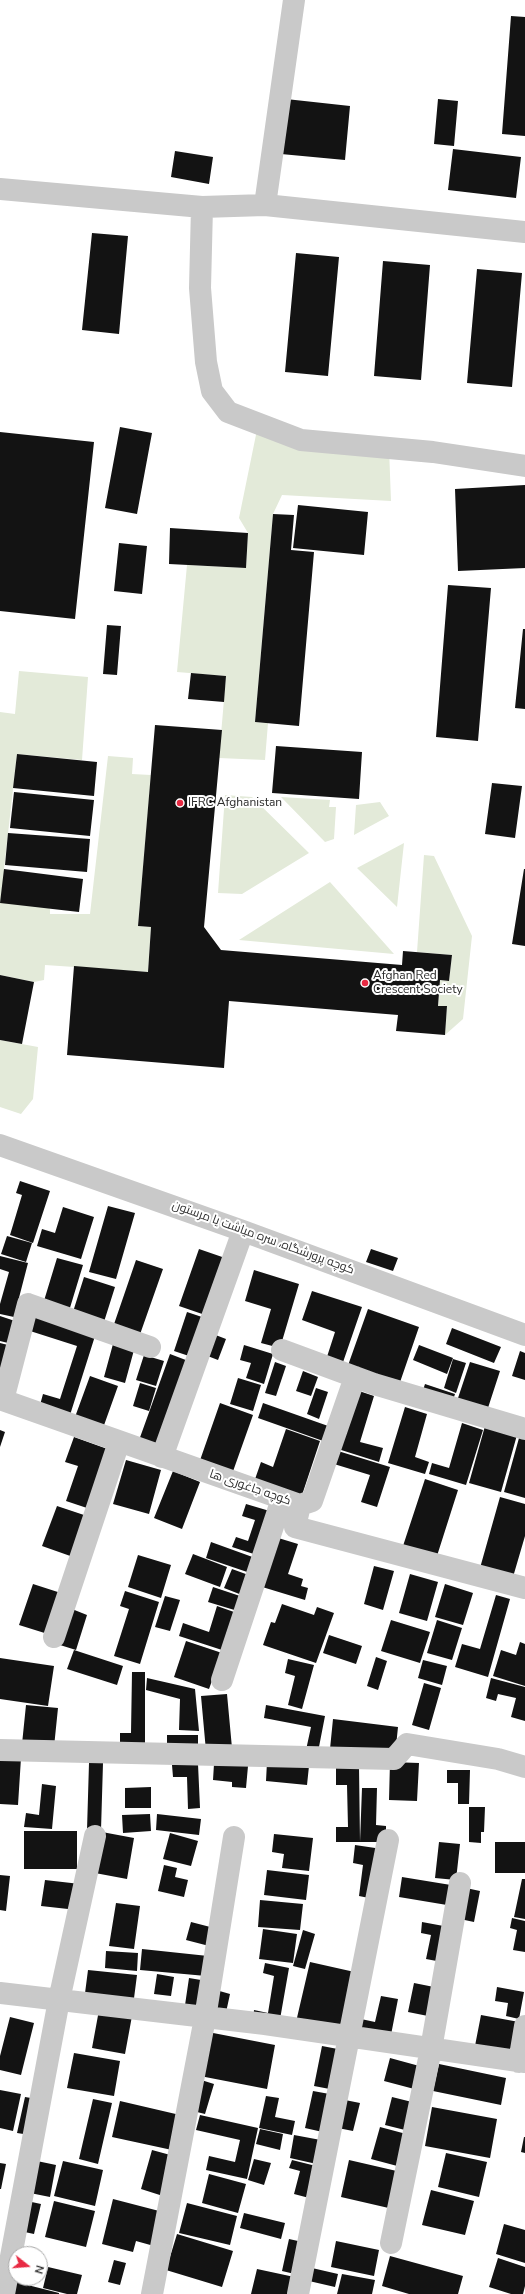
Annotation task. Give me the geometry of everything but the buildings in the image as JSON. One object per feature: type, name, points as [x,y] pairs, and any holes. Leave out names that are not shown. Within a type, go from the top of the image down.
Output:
[{"type":"street","points":[[266,204],[294,0]]},
{"type":"street","points":[[0,189],[202,207],[266,204],[525,232]]},
{"type":"street","points":[[202,207],[200,288],[206,362],[212,391],[228,412],[301,440],[433,452],[525,466]]},
{"type":"street","name":"کوچه پرورشگاه، سره میاشت یا مرستون","points":[[0,1145],[243,1231],[525,1335]]},
{"type":"street","points":[[162,1457],[243,1231]]},
{"type":"street","points":[[2,1399],[28,1304],[150,1347]]},
{"type":"street","points":[[282,1350],[355,1377],[525,1429]]},
{"type":"street","points":[[222,1680],[291,1502],[312,1501],[355,1377]]},
{"type":"street","name":"کوچه جاغوری ها","points":[[2,1399],[119,1442],[291,1502],[295,1527],[525,1588]]},
{"type":"street","points":[[54,1637],[119,1442]]},
{"type":"street","points":[[0,1750],[394,1759],[407,1744],[498,1760],[525,1767]]},
{"type":"street","points":[[4,2294],[59,2000],[95,1836]]},
{"type":"street","points":[[152,2294],[205,2018],[234,1837]]},
{"type":"street","points":[[298,2294],[388,1840]]},
{"type":"street","points":[[391,2242],[432,2049],[460,1883]]},
{"type":"street","points":[[0,1993],[348,2036],[522,2062],[525,2026]]},
{"type":"green space","points":[[258,425],[389,448],[391,501],[282,495],[273,514],[255,722],[268,723],[265,760],[219,758],[226,676],[177,672],[187,565],[246,568],[248,533],[239,518]]},
{"type":"green space","points":[[19,671],[88,677],[82,760],[17,754],[4,869],[50,909],[50,914],[90,914],[108,756],[133,758],[132,774],[151,775],[138,926],[151,927],[148,972],[45,965],[44,980],[34,982],[0,975],[0,712],[15,714]]},
{"type":"green space","points":[[225,795],[252,797],[309,853],[242,894],[218,893]]},
{"type":"green space","points":[[281,797],[330,800],[329,807],[336,807],[334,839],[325,842]]},
{"type":"green space","points":[[380,802],[389,816],[354,835],[356,805]]},
{"type":"green space","points":[[404,843],[397,907],[357,868]]},
{"type":"green space","points":[[424,855],[434,856],[472,936],[463,1019],[445,1035],[447,1007],[438,1006],[440,980],[449,981],[452,955],[417,952]]},
{"type":"green space","points":[[330,882],[394,954],[239,940]]},
{"type":"green space","points":[[0,1040],[38,1047],[33,1099],[21,1114],[0,1107]]},
{"type":"place","name":"IFRC Afghanistan","points":[[180,803]]},
{"type":"place","name":"Afghan Red Crescent Society","points":[[365,983]]}]
